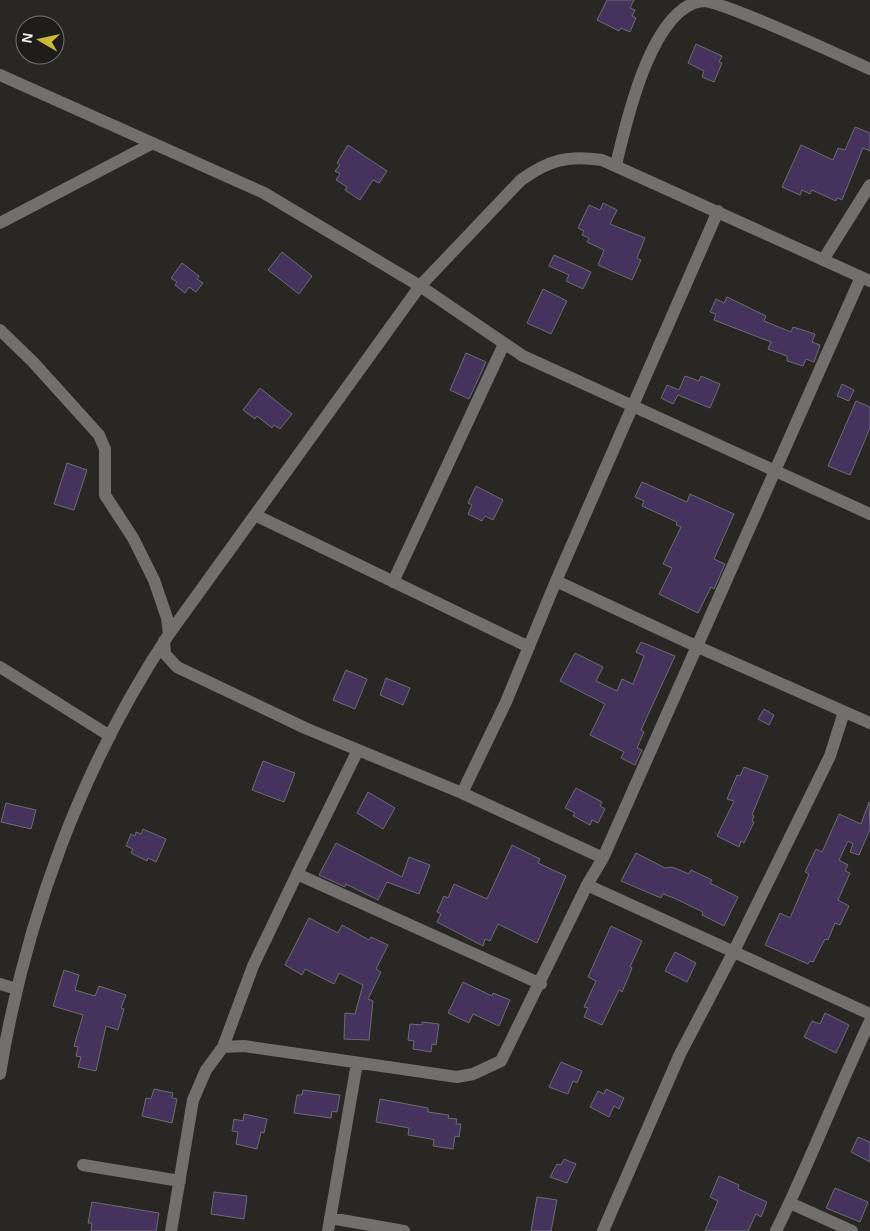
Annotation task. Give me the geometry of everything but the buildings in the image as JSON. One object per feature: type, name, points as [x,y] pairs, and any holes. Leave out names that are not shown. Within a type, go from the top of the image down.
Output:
[{"type":"street","points":[[616,165],[634,93],[652,52],[669,22],[682,11],[700,2],[713,2],[760,20],[870,70]]},
{"type":"street","points":[[0,75],[264,193],[420,286],[523,356],[773,472],[870,514]]},
{"type":"street","points":[[0,223],[153,143]]},
{"type":"street","points":[[0,1074],[17,989],[57,858],[90,775],[166,637],[420,286],[509,193],[533,172],[565,158],[602,160],[866,279],[773,472],[698,647],[643,765],[603,858],[587,885],[501,1061],[473,1074],[457,1077],[244,1046],[223,1047]]},
{"type":"street","points":[[823,260],[870,186]]},
{"type":"street","points":[[462,793],[506,702],[556,580],[634,407],[718,211]]},
{"type":"street","points":[[0,330],[33,362],[99,435],[105,449],[105,495],[134,538],[154,580],[167,618],[165,654],[177,668],[261,708],[462,793],[603,858]]},
{"type":"street","points":[[393,582],[504,344]]},
{"type":"street","points":[[254,515],[529,647]]},
{"type":"street","points":[[556,580],[698,647],[870,723]]},
{"type":"street","points":[[0,667],[110,736]]},
{"type":"street","points":[[603,1231],[680,1054],[734,951],[830,756],[844,712]]},
{"type":"street","points":[[171,1231],[194,1100],[206,1070],[223,1047],[253,966],[358,750]]},
{"type":"street","points":[[297,874],[540,984]]},
{"type":"street","points":[[587,885],[870,1014]]},
{"type":"street","points":[[0,984],[17,989]]},
{"type":"street","points":[[776,1231],[870,1021]]},
{"type":"street","points":[[357,1063],[329,1225],[404,1231]]},
{"type":"street","points":[[82,1165],[180,1181]]},
{"type":"street","points":[[790,1203],[852,1231]]}]
